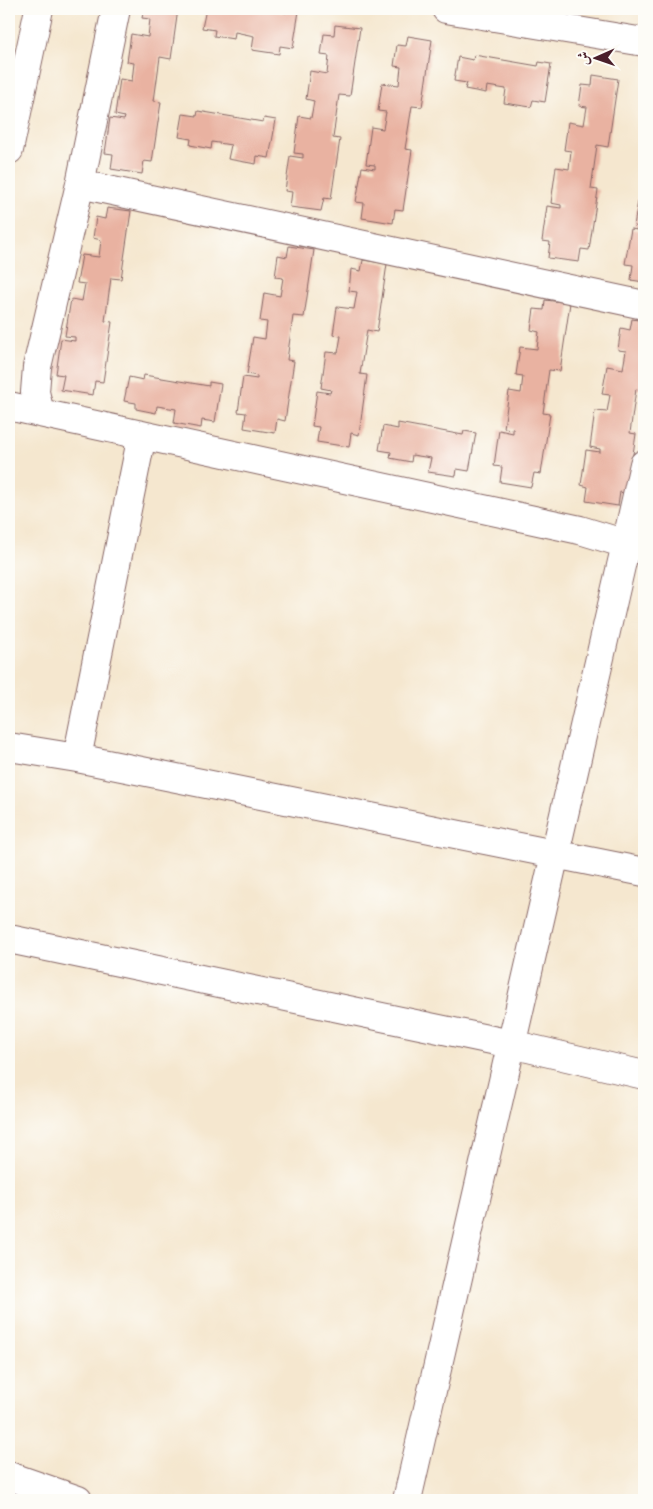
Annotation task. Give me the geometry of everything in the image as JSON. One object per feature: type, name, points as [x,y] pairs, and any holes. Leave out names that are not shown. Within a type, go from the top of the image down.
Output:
[{"type":"street","points":[[9,150],[39,9]]},
{"type":"street","points":[[40,413],[35,392],[37,367],[80,184],[116,9]]},
{"type":"street","points":[[446,9],[644,42]]},
{"type":"street","points":[[80,184],[644,305]]},
{"type":"street","points":[[9,406],[580,530],[635,546]]},
{"type":"street","points":[[77,758],[142,435]]},
{"type":"street","points":[[407,1500],[556,854],[635,546],[644,464]]},
{"type":"street","points":[[9,747],[77,758],[644,872]]},
{"type":"street","points":[[9,939],[511,1044],[644,1075]]},
{"type":"street","points":[[9,1476],[78,1500]]},
{"type":"building","points":[[144,9],[178,9],[171,59],[160,57],[154,101],[161,102],[152,162],[144,161],[142,174],[111,169],[113,154],[105,153],[110,118],[124,120],[125,117],[115,115],[120,79],[132,81],[134,63],[127,62],[131,34],[148,37],[150,19],[142,18]]},
{"type":"building","points":[[206,9],[264,9],[286,13],[287,9],[299,11],[293,48],[280,46],[279,54],[252,50],[254,36],[235,32],[234,39],[214,36],[215,30],[202,28]]},
{"type":"building","points":[[335,25],[360,28],[350,96],[339,95],[333,138],[340,139],[331,199],[324,198],[321,211],[290,207],[292,192],[285,191],[290,156],[303,158],[303,154],[294,153],[299,116],[311,118],[314,101],[306,99],[310,71],[327,74],[329,56],[321,55],[324,34],[334,35]]},
{"type":"building","points":[[408,36],[432,40],[422,107],[412,106],[405,149],[412,150],[403,210],[395,209],[393,223],[362,218],[364,203],[356,202],[362,167],[375,169],[375,165],[366,164],[371,127],[383,129],[386,112],[378,111],[382,83],[399,85],[401,67],[394,66],[397,45],[406,46]]},
{"type":"building","points":[[474,55],[538,66],[539,62],[551,64],[545,102],[533,100],[531,107],[504,103],[506,89],[487,86],[486,93],[465,89],[467,83],[454,81],[458,57],[473,60]]},
{"type":"building","points":[[593,75],[618,79],[608,147],[597,145],[591,189],[598,190],[589,250],[581,249],[579,262],[548,258],[550,242],[542,241],[547,206],[561,208],[561,205],[551,203],[556,167],[569,169],[571,151],[564,150],[568,122],[584,125],[587,107],[579,106],[582,85],[592,86]]},
{"type":"building","points":[[198,111],[263,122],[264,118],[276,120],[269,158],[257,156],[256,164],[228,159],[231,145],[212,142],[211,149],[190,145],[191,139],[179,137],[183,114],[197,116]]},
{"type":"building","points":[[640,189],[644,190],[644,227],[634,226]]},
{"type":"building","points":[[107,208],[131,211],[121,279],[111,278],[105,321],[112,322],[103,382],[95,381],[93,395],[61,390],[64,375],[56,374],[61,339],[75,341],[75,337],[65,336],[71,299],[82,301],[85,284],[77,283],[82,255],[99,257],[101,240],[93,238],[96,217],[105,219]]},
{"type":"building","points":[[631,229],[644,231],[644,282],[631,280],[633,265],[625,264]]},
{"type":"building","points":[[289,246],[314,250],[304,317],[293,316],[287,360],[294,361],[285,421],[277,419],[275,433],[244,428],[246,413],[238,412],[243,377],[257,379],[257,376],[247,374],[253,337],[265,339],[267,322],[260,321],[264,293],[280,296],[283,278],[275,277],[278,255],[287,257]]},
{"type":"building","points":[[363,260],[387,264],[377,332],[367,330],[360,374],[367,375],[359,435],[351,433],[349,447],[317,442],[319,427],[312,426],[317,391],[330,393],[331,390],[321,388],[326,352],[338,353],[341,336],[333,335],[337,307],[354,309],[357,292],[349,291],[351,269],[361,271]]},
{"type":"building","points":[[545,300],[570,303],[560,371],[549,370],[543,413],[550,414],[541,474],[534,473],[531,487],[500,482],[502,467],[494,466],[499,430],[513,433],[513,429],[504,428],[509,391],[521,393],[523,376],[516,375],[520,347],[537,349],[539,332],[531,330],[534,309],[544,310]]},
{"type":"building","points":[[632,319],[644,321],[644,391],[636,389],[630,433],[636,434],[627,494],[620,492],[618,506],[586,501],[588,487],[581,485],[586,450],[600,452],[600,449],[590,447],[595,411],[607,412],[610,395],[602,394],[607,366],[623,369],[626,351],[618,350],[621,328],[630,330]]},
{"type":"building","points":[[144,375],[209,386],[209,382],[221,384],[215,422],[202,420],[201,428],[174,423],[176,409],[157,406],[156,413],[136,409],[136,403],[124,401],[129,377],[143,380]]},
{"type":"building","points":[[398,423],[463,435],[464,431],[476,433],[469,471],[457,469],[456,476],[428,472],[431,458],[412,455],[411,462],[390,458],[391,452],[379,450],[383,426],[398,429]]}]
